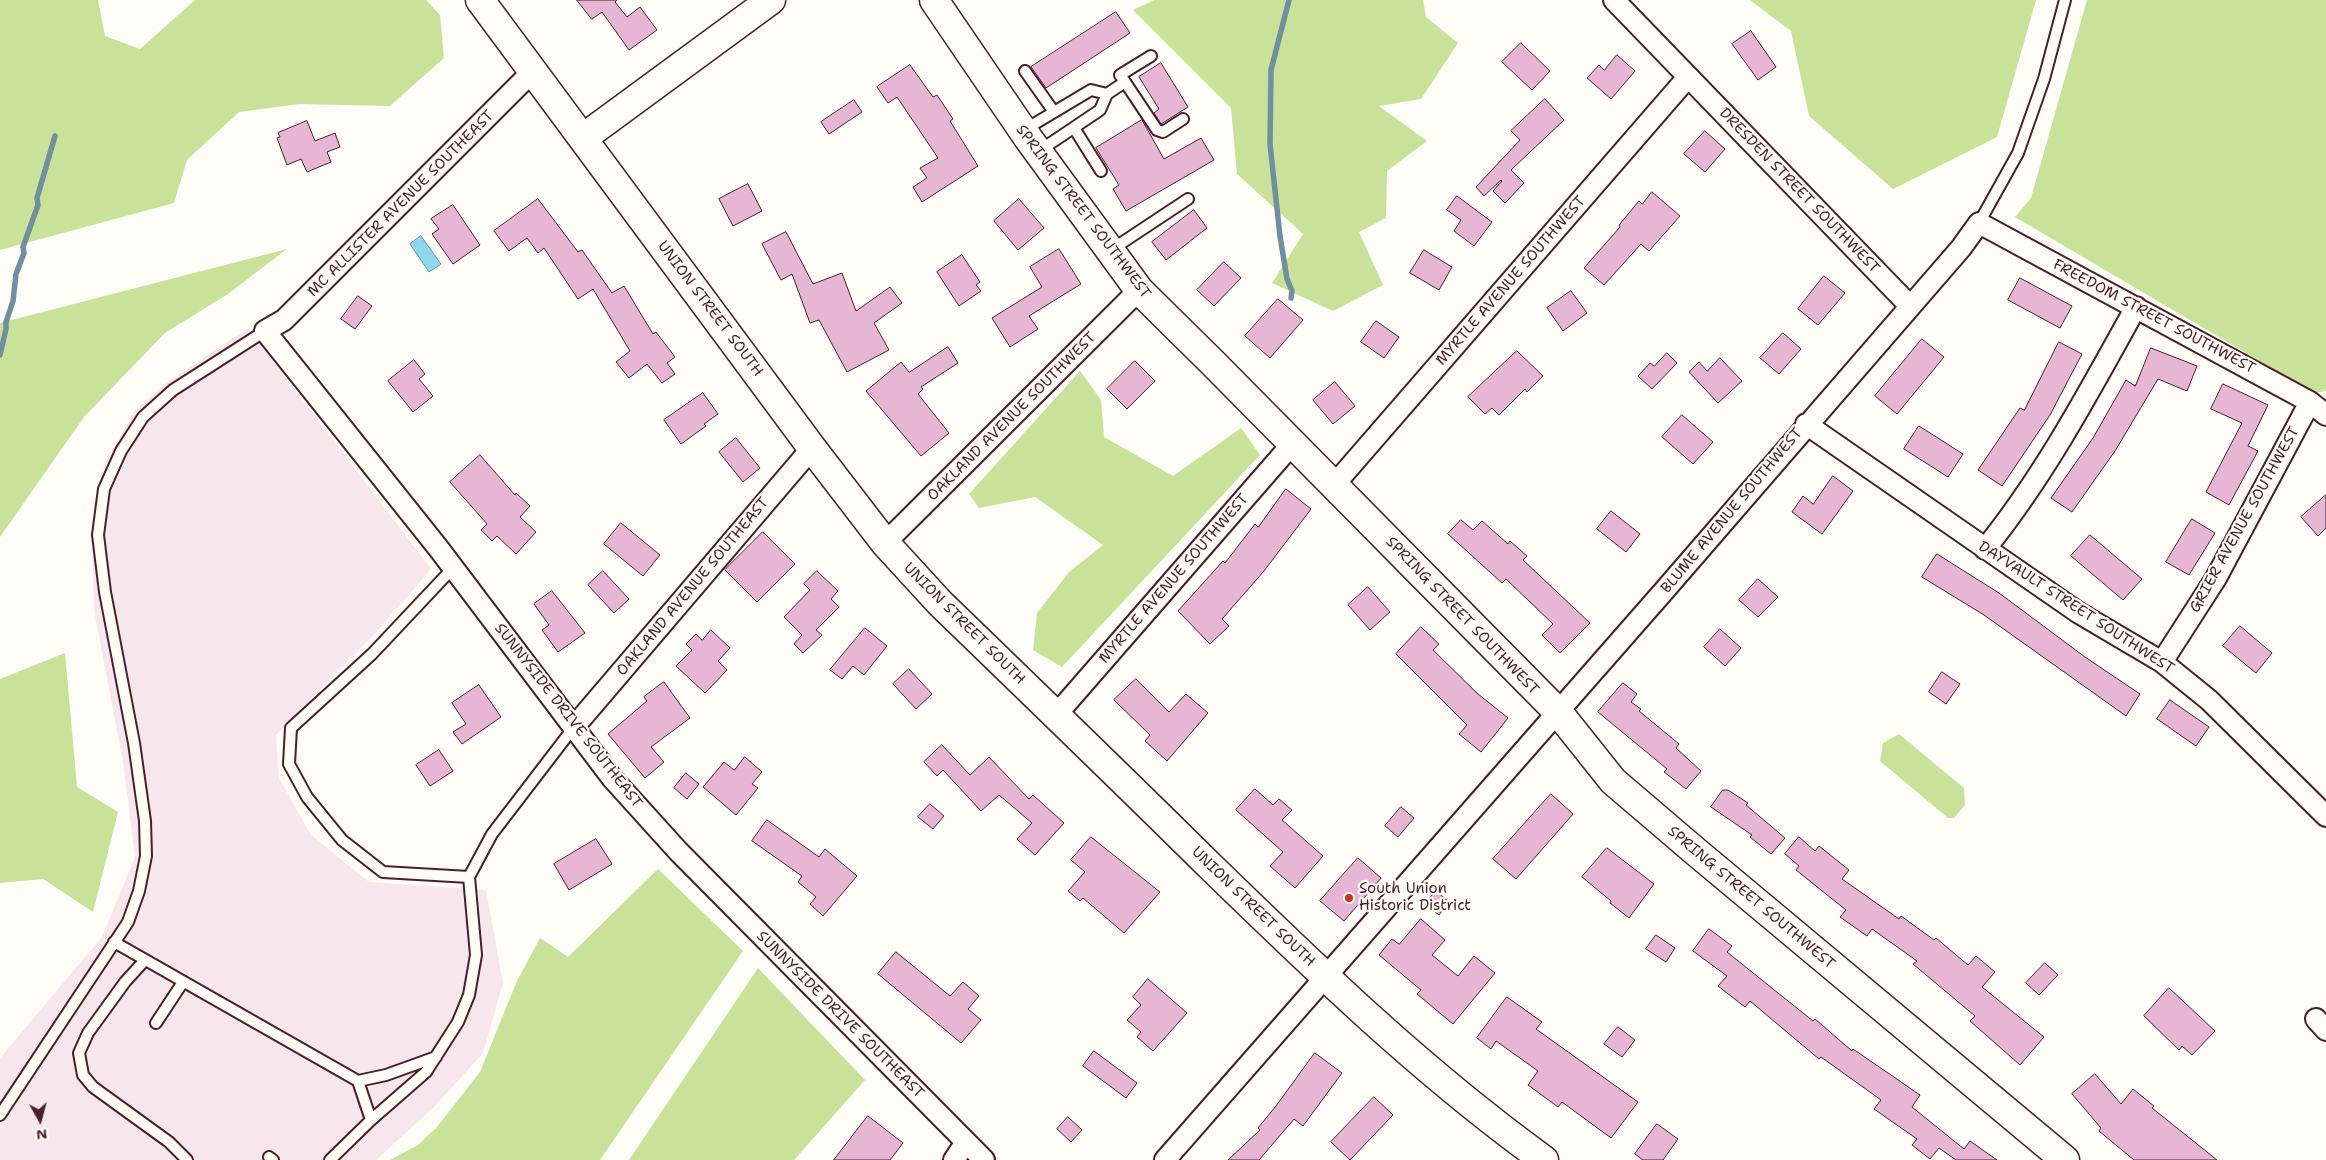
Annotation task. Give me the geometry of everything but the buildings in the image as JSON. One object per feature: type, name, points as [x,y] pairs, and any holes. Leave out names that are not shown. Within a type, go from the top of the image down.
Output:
[{"type":"street","name":"UNION STREET SOUTH","points":[[480,0],[812,448],[885,543],[940,603],[1325,978],[1438,1079],[1544,1160]]},
{"type":"street","points":[[583,138],[771,0]]},
{"type":"street","name":"SPRING STREET SOUTHWEST","points":[[934,0],[1030,141],[1139,290],[1334,484],[1558,712],[1613,780],[1695,851],[2065,1160]]},
{"type":"street","name":"DRESDEN STREET SOUTHWEST","points":[[1614,0],[1910,306]]},
{"type":"street","name":"MC ALLISTER AVENUE SOUTHEAST","points":[[265,332],[284,320],[533,71]]},
{"type":"street","name":"MYRTLE AVENUE SOUTHWEST","points":[[1334,484],[1688,77]]},
{"type":"street","name":"BLUME AVENUE SOUTHWEST","points":[[1165,1160],[1558,712],[1806,424],[1961,248],[1979,223]]},
{"type":"street","name":"FREEDOM STREET SOUTHWEST","points":[[1979,223],[2310,402],[2326,415]]},
{"type":"street","name":"OAKLAND AVENUE SOUTHWEST","points":[[885,543],[1139,290]]},
{"type":"street","points":[[1984,549],[2001,528],[2071,423],[2136,307]]},
{"type":"street","name":"SUNNYSIDE DRIVE SOUTHEAST","points":[[265,332],[453,568],[612,778],[678,852],[984,1160]]},
{"type":"street","name":"GRIER AVENUE SOUTHWEST","points":[[2162,662],[2216,578],[2310,402]]},
{"type":"street","name":"DAYVAULT STREET SOUTHWEST","points":[[1806,424],[1984,549],[2080,613],[2162,662],[2209,700],[2326,816]]},
{"type":"street","name":"MYRTLE AVENUE SOUTHWEST","points":[[1056,715],[1293,443]]},
{"type":"street","name":"OAKLAND AVENUE SOUTHEAST","points":[[574,727],[812,448]]},
{"type":"street","points":[[954,1160],[966,1142]]},
{"type":"lane","name":"BLUME AVENUE SOUTHWEST","points":[[1979,223],[2018,153],[2044,79],[2065,0]]},
{"type":"lane","points":[[1151,56],[1120,74],[1157,130],[1163,132],[1183,120]]},
{"type":"lane","points":[[1025,71],[1054,112]]},
{"type":"lane","points":[[1030,141],[1074,128],[1100,110],[1107,94],[1125,82]]},
{"type":"lane","points":[[1030,141],[1054,112],[1090,90],[1107,94]]},
{"type":"lane","points":[[1074,128],[1101,171]]},
{"type":"lane","points":[[1110,250],[1188,199]]},
{"type":"lane","points":[[0,1115],[128,922],[139,891],[146,856],[145,821],[134,743],[105,592],[98,534],[104,489],[121,451],[143,417],[180,385],[265,332]]},
{"type":"lane","points":[[453,568],[372,654],[291,728],[289,764],[307,797],[342,840],[383,872],[469,877]]},
{"type":"lane","points":[[330,1160],[426,1072],[458,1022],[469,995],[476,955],[469,877],[492,834],[574,727]]},
{"type":"lane","points":[[114,942],[358,1081],[372,1120]]},
{"type":"lane","points":[[145,960],[125,982],[88,1033],[79,1053],[82,1068],[84,1075],[93,1087],[169,1142],[187,1160]]},
{"type":"lane","points":[[156,1023],[183,982]]},
{"type":"lane","points":[[358,1081],[386,1075],[436,1057]]},
{"type":"shaded area","points":[[248,328],[431,569],[379,629],[276,735],[279,778],[311,835],[369,882],[486,890],[503,983],[483,1053],[434,1107],[376,1160],[0,1160],[0,1058],[102,937],[135,857],[123,762],[94,610],[92,530],[105,464],[135,410],[169,381]]},
{"type":"green space","points":[[0,0],[98,0],[105,36],[140,49],[195,0],[426,0],[440,15],[444,58],[390,106],[299,104],[239,112],[187,160],[174,203],[0,250]]},
{"type":"green space","points":[[1154,0],[1423,0],[1426,17],[1458,43],[1421,99],[1379,106],[1427,141],[1387,171],[1386,218],[1359,232],[1383,285],[1333,311],[1272,283],[1303,234],[1237,174],[1231,108],[1133,10]]},
{"type":"green space","points":[[1750,0],[2036,0],[1997,137],[1893,189],[1809,116],[1791,31]]},
{"type":"green space","points":[[2087,0],[2326,0],[2326,391],[2314,393],[2015,217],[2031,198]]},
{"type":"green space","points":[[287,249],[228,294],[165,333],[84,417],[0,537],[0,323]]},
{"type":"green space","points":[[1080,371],[1101,400],[1104,437],[1173,476],[1241,428],[1260,455],[1062,667],[1033,650],[1037,613],[1069,572],[1103,545],[1035,497],[979,508],[969,494]]},
{"type":"green space","points":[[65,653],[77,787],[118,812],[93,912],[43,879],[0,883],[0,679]]},
{"type":"green space","points":[[1899,734],[1964,788],[1965,805],[1954,818],[1948,818],[1880,761],[1883,743]]},
{"type":"green space","points":[[658,869],[743,951],[600,1160],[390,1160],[418,1145],[437,1127],[480,1072],[517,981],[540,938],[568,957]]},
{"type":"green space","points":[[758,968],[865,1080],[794,1160],[629,1160]]},
{"type":"water","points":[[421,236],[441,264],[429,272],[410,244]]},
{"type":"waterway","points":[[1289,0],[1271,70],[1270,144],[1280,236],[1287,279],[1292,291],[1291,298]]},
{"type":"waterway","points":[[0,355],[6,322],[13,301],[16,274],[24,253],[23,247],[38,205],[37,198],[55,136]]},
{"type":"place","name":"South Union Historic District","points":[[1349,898]]}]
